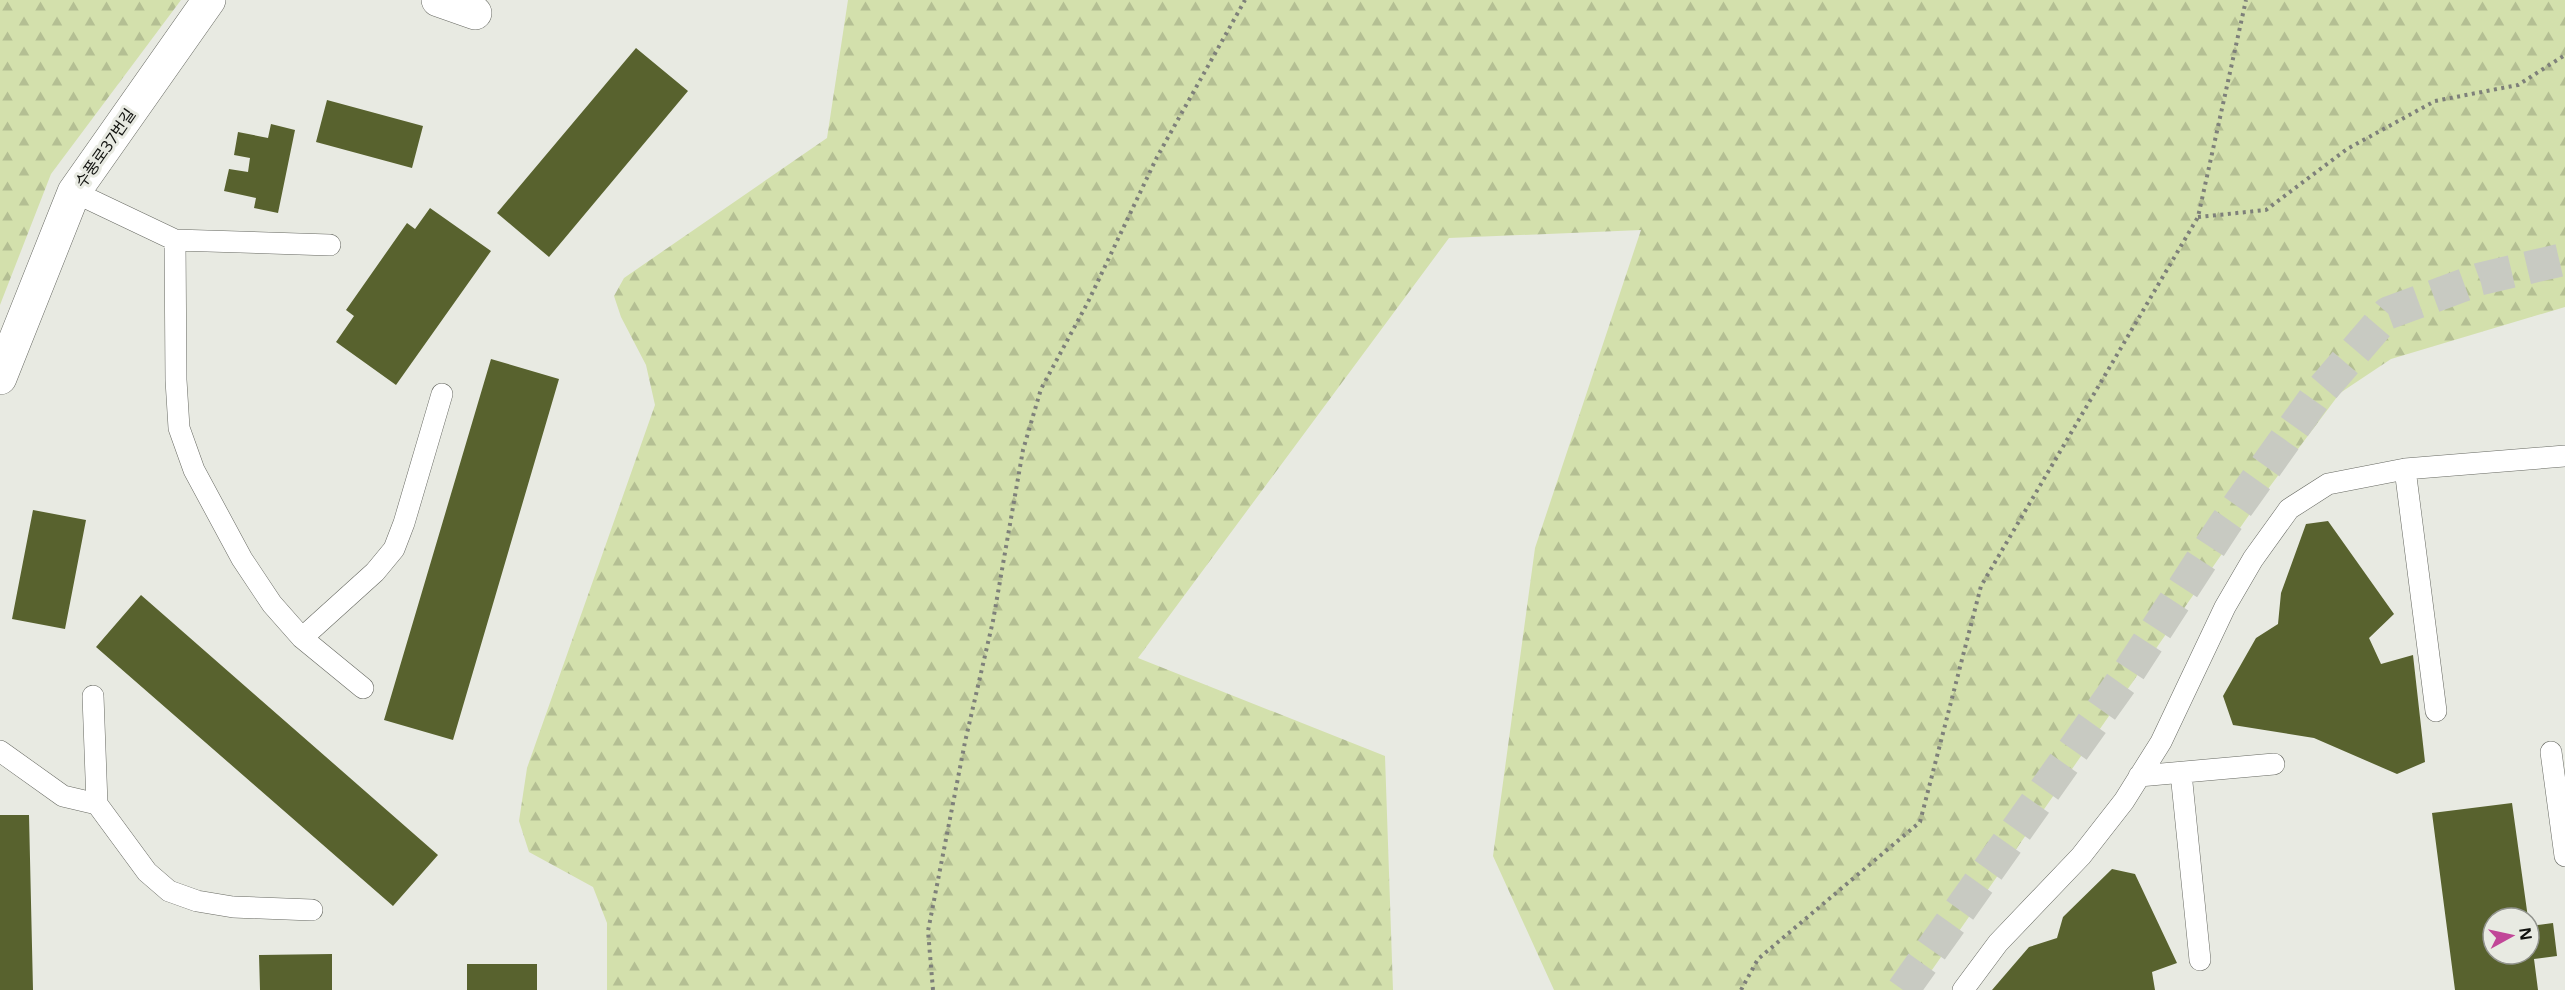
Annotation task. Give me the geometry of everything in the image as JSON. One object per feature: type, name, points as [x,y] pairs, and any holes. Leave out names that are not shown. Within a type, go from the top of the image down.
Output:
[{"type":"street","name":"수풍로37번길","points":[[0,378],[74,192],[209,0]]},
{"type":"street","points":[[438,0],[475,13]]},
{"type":"lane","points":[[74,192],[175,240],[330,245]]},
{"type":"lane","points":[[175,240],[176,380],[179,428],[194,470],[242,559],[272,604],[302,638],[363,688]]},
{"type":"lane","points":[[302,638],[375,572],[394,549],[404,523],[442,394]]},
{"type":"lane","points":[[1964,990],[1998,943],[2080,856],[2124,801],[2161,742],[2225,607],[2253,560],[2289,509],[2328,484],[2405,469],[2565,456]]},
{"type":"lane","points":[[2405,469],[2436,711]]},
{"type":"lane","points":[[93,696],[97,804],[147,872],[169,891],[197,901],[232,907],[312,910]]},
{"type":"lane","points":[[0,750],[63,795],[97,804]]},
{"type":"lane","points":[[2551,752],[2565,856]]},
{"type":"lane","points":[[2139,776],[2274,764]]},
{"type":"lane","points":[[2181,772],[2200,960]]},
{"type":"path","points":[[933,990],[928,932],[965,742],[993,621],[1023,450],[1041,389],[1088,302],[1157,157],[1245,0]]},
{"type":"path","points":[[1741,990],[1758,959],[1920,822],[1981,586],[2198,217],[2247,0]]},
{"type":"path","points":[[2198,217],[2266,210],[2347,149],[2435,101],[2518,85],[2565,54]]},
{"type":"green space","points":[[0,0],[181,0],[51,174],[0,305]]},
{"type":"green space","points":[[848,0],[2565,0],[2565,307],[2391,359],[2340,393],[2256,505],[1918,990],[1554,990],[1493,856],[1535,548],[1641,230],[1449,238],[1138,658],[1385,756],[1393,990],[607,990],[607,923],[593,887],[529,852],[519,821],[527,768],[655,405],[646,365],[621,317],[614,296],[624,278],[827,138]]},
{"type":"building","points":[[636,48],[688,91],[549,257],[497,213]]},
{"type":"building","points":[[327,100],[423,126],[412,168],[316,142]]},
{"type":"building","points":[[271,124],[295,130],[278,213],[254,208],[256,198],[224,191],[229,169],[248,172],[250,158],[234,155],[238,132],[268,138]]},
{"type":"building","points":[[430,208],[491,251],[396,385],[336,342],[354,316],[346,310],[407,223],[415,229]]},
{"type":"building","points":[[491,359],[559,379],[453,740],[384,720]]},
{"type":"building","points":[[33,510],[86,520],[65,629],[12,619]]},
{"type":"building","points":[[2328,521],[2394,614],[2369,638],[2381,664],[2413,655],[2425,762],[2397,774],[2314,738],[2233,725],[2223,696],[2256,638],[2278,624],[2281,593],[2306,524]]},
{"type":"building","points":[[141,595],[438,855],[393,906],[96,647]]},
{"type":"building","points":[[2512,803],[2526,906],[2481,906],[2481,966],[2535,966],[2538,990],[2455,990],[2432,813]]},
{"type":"building","points":[[0,815],[29,815],[33,990],[0,990]]},
{"type":"building","points":[[2112,869],[2135,874],[2177,963],[2152,972],[2155,990],[1992,990],[2029,947],[2057,938],[2063,917]]},
{"type":"building","points":[[2553,923],[2557,956],[2541,958],[2541,924]]},
{"type":"building","points":[[332,954],[332,990],[260,990],[259,955]]},
{"type":"building","points":[[467,964],[537,964],[537,990],[467,990]]},
{"type":"tunnel","points":[[1903,990],[2128,673],[2225,524],[2314,399],[2388,313],[2480,279],[2565,259]]}]
